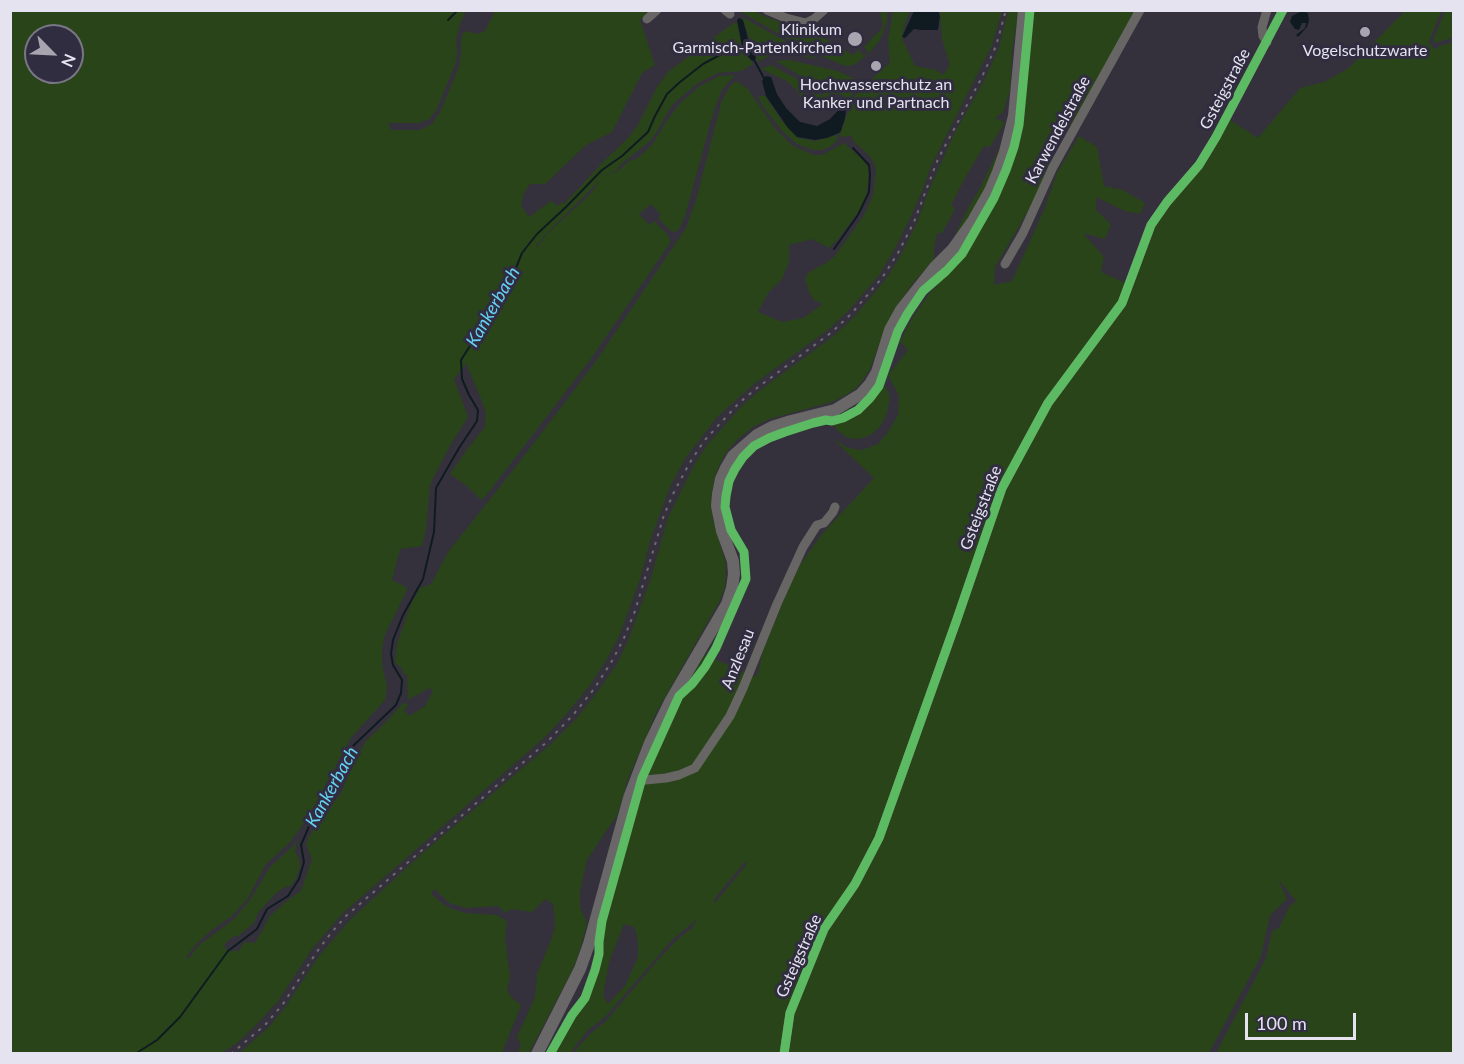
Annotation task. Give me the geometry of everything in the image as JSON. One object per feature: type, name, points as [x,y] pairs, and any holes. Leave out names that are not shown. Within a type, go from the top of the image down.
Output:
[{"type":"main road","points":[[537,1053],[580,969],[589,944],[623,816],[661,718],[727,604],[734,574],[733,561],[722,531],[717,506],[721,479],[726,468],[733,456],[757,435],[782,424],[835,410],[861,394],[870,384],[880,364],[890,330],[901,310],[973,222],[998,172],[1014,116],[1024,10]]},
{"type":"street","points":[[646,20],[657,10]]},
{"type":"street","points":[[767,10],[806,23],[824,10]]},
{"type":"street","name":"Karwendelstraße","points":[[1005,264],[1023,233],[1053,167],[1140,10]]},
{"type":"street","name":"Gsteigstraße","points":[[1267,42],[1263,36],[1262,27],[1268,10]]},
{"type":"street","name":"Gsteigstraße","points":[[784,1053],[790,1013],[824,929],[855,884],[879,838],[1002,488],[1048,403],[1122,303],[1152,225],[1167,202],[1199,165],[1283,10]]},
{"type":"street","name":"Anzlesau","points":[[635,781],[666,778],[694,768],[730,716],[803,547],[817,525],[824,523],[835,507]]},
{"type":"green space","points":[[10,11],[466,11],[456,39],[455,65],[436,111],[429,119],[419,123],[388,123],[391,130],[420,130],[432,124],[440,112],[459,67],[461,39],[464,31],[478,34],[485,31],[495,11],[651,11],[640,20],[655,65],[642,73],[612,132],[586,145],[545,184],[530,184],[524,193],[521,206],[529,217],[551,201],[558,206],[562,202],[564,204],[628,138],[638,125],[657,87],[668,72],[732,24],[737,22],[742,49],[753,64],[741,71],[718,73],[698,83],[672,105],[649,142],[617,170],[603,177],[618,171],[629,161],[638,158],[652,145],[681,102],[700,86],[719,76],[735,75],[721,91],[681,226],[677,231],[672,232],[658,218],[661,215],[651,204],[639,214],[649,225],[654,221],[668,235],[670,243],[590,360],[481,500],[450,474],[485,427],[486,413],[467,363],[454,379],[468,417],[430,484],[422,546],[400,549],[392,580],[406,587],[407,590],[384,637],[382,665],[387,686],[385,700],[350,739],[308,818],[290,842],[266,864],[248,898],[232,916],[196,944],[185,959],[190,957],[198,946],[234,919],[250,900],[270,867],[297,840],[295,852],[300,867],[291,886],[275,894],[258,913],[254,923],[224,945],[228,951],[239,951],[244,942],[255,943],[270,916],[301,891],[312,859],[306,844],[314,828],[341,793],[366,741],[403,703],[408,704],[404,711],[410,716],[425,706],[433,691],[429,688],[408,700],[407,674],[403,674],[402,668],[395,663],[397,644],[411,604],[420,588],[431,584],[448,552],[594,364],[686,228],[696,200],[722,100],[730,86],[736,81],[747,88],[776,130],[793,146],[814,155],[822,155],[844,143],[868,167],[866,196],[860,209],[838,239],[829,248],[812,239],[789,245],[789,262],[782,279],[768,293],[758,312],[782,322],[803,318],[823,304],[814,300],[810,294],[805,280],[807,274],[835,256],[864,215],[873,195],[876,171],[874,163],[867,153],[853,141],[852,135],[855,130],[851,136],[839,137],[852,106],[851,99],[890,62],[888,39],[893,11],[910,11],[902,39],[915,66],[936,70],[943,75],[950,65],[942,39],[940,11],[1002,11],[992,45],[930,168],[909,220],[879,275],[829,329],[754,384],[717,417],[684,460],[669,489],[619,636],[590,685],[545,737],[343,913],[312,949],[278,1001],[238,1042],[222,1053],[11,1053]],"holes":[[[601,179],[591,193],[546,235],[537,248],[532,227],[537,246],[544,236]]]},
{"type":"green space","points":[[739,11],[755,11],[777,21],[805,27],[853,55],[859,50],[864,56],[868,52],[864,47],[883,27],[880,11],[888,11],[880,40],[869,53],[854,65],[845,66],[807,50]]},
{"type":"green space","points":[[1008,11],[1018,11],[1010,90],[1003,112],[995,118],[1005,122],[990,147],[984,146],[966,176],[951,205],[955,209],[942,233],[937,233],[934,259],[896,307],[885,328],[870,369],[856,388],[832,402],[769,419],[753,427],[727,451],[720,464],[715,476],[711,506],[726,564],[725,587],[720,600],[655,715],[628,779],[617,816],[587,860],[580,891],[580,907],[587,923],[580,950],[573,969],[529,1053],[515,1053],[521,1045],[517,1037],[535,997],[537,974],[555,928],[553,904],[545,899],[532,912],[511,909],[506,913],[498,906],[466,908],[449,903],[435,889],[432,895],[447,907],[465,913],[496,915],[507,922],[505,938],[510,976],[507,991],[521,1005],[502,1053],[238,1054],[268,1028],[286,1006],[319,956],[350,920],[425,851],[551,744],[577,718],[598,691],[617,664],[628,641],[650,581],[668,518],[693,467],[707,445],[741,407],[759,391],[835,335],[855,316],[886,279],[901,255],[917,223],[954,134],[984,81],[999,48]]},
{"type":"green space","points":[[1033,11],[1138,11],[1073,125],[1056,126],[1045,149],[1051,165],[1028,211],[995,267],[994,285],[1012,281],[1044,210],[1057,173],[1079,136],[1097,147],[1104,186],[1123,190],[1145,203],[1140,214],[1125,211],[1096,197],[1096,210],[1111,224],[1105,239],[1083,233],[1104,257],[1101,272],[1132,286],[1155,227],[1230,120],[1258,138],[1300,88],[1324,82],[1349,68],[1403,13],[1401,11],[1441,11],[1429,42],[1436,49],[1454,42],[1453,1053],[1216,1053],[1266,958],[1272,931],[1279,928],[1289,907],[1296,901],[1278,879],[1287,899],[1270,915],[1261,956],[1209,1053],[575,1053],[591,1033],[606,1021],[658,960],[693,927],[696,920],[672,940],[605,1017],[588,1030],[571,1053],[553,1054],[587,999],[598,971],[605,921],[632,822],[644,784],[685,687],[704,655],[757,677],[763,651],[800,565],[822,534],[874,478],[833,439],[848,448],[862,450],[878,444],[888,432],[898,415],[899,396],[888,375],[908,350],[900,342],[913,317],[929,294],[964,256],[996,199],[1016,148],[1022,125]],"holes":[[[746,861],[747,864],[715,903],[713,901]],[[624,924],[634,927],[638,942],[638,957],[625,986],[608,1004],[603,996],[609,962]]]},
{"type":"green space","points":[[1445,11],[1453,11],[1453,38],[1434,43],[1434,38]]},
{"type":"green space","points":[[742,17],[818,59],[784,53],[771,55],[757,62],[757,56]]},
{"type":"green space","points":[[789,60],[838,71],[863,83],[848,99],[838,93],[814,103],[812,93],[823,95],[826,88],[776,61]]},
{"type":"green space","points":[[771,65],[797,79],[804,88],[806,102],[804,103],[798,92],[787,81],[761,69]]},
{"type":"green space","points":[[758,96],[765,96],[782,121],[799,138],[815,141],[837,135],[837,141],[823,150],[813,150],[797,144],[783,132],[762,105]]},
{"type":"green space","points":[[1003,138],[991,182],[948,250],[997,154]]},
{"type":"green space","points":[[883,385],[890,398],[887,413],[880,427],[872,434],[860,439],[848,438],[838,431],[832,424],[861,412]]},
{"type":"shaded area","points":[[914,11],[938,11],[940,16],[938,30],[914,29],[905,38],[902,37]]},
{"type":"shaded area","points":[[1302,11],[1308,13],[1309,21],[1307,27],[1298,37],[1296,35],[1305,28],[1306,23],[1302,23],[1299,30],[1295,29],[1290,22],[1292,16]]},
{"type":"shaded area","points":[[739,18],[743,20],[756,58],[753,61],[743,51],[737,20]]},
{"type":"shaded area","points":[[766,76],[771,77],[777,94],[786,108],[800,122],[817,126],[830,119],[844,104],[848,108],[841,131],[827,138],[815,140],[797,137],[766,96],[762,81]]},
{"type":"waterway","points":[[448,20],[458,10]]},
{"type":"waterway","name":"Kankerbach","points":[[135,1054],[157,1040],[180,1017],[228,951],[257,929],[267,909],[288,896],[299,879],[304,862],[301,845],[310,824],[327,803],[352,747],[396,705],[401,693],[402,680],[393,665],[391,654],[393,640],[403,615],[423,579],[434,532],[436,488],[477,421],[478,410],[462,379],[461,360],[509,285],[522,253],[537,234],[602,170],[622,156],[648,132],[667,94],[680,82],[703,64],[729,50],[746,50]]},
{"type":"waterway","name":"Kankerbach","points":[[753,58],[765,80]]},
{"type":"waterway","points":[[834,249],[858,215],[869,192],[869,165],[853,148]]},
{"type":"railway","points":[[231,1054],[265,1025],[283,1004],[316,953],[346,916],[548,741],[594,689],[624,638],[635,611],[664,515],[689,464],[704,441],[739,403],[832,332],[882,278],[914,222],[938,159],[981,79],[996,46],[1006,10]]},
{"type":"cycle path","points":[[550,1054],[572,1015],[585,998],[595,970],[602,921],[642,778],[679,696],[692,684],[716,648],[746,579],[744,552],[731,530],[725,507],[729,481],[743,457],[754,446],[769,438],[813,423],[843,418],[858,410],[879,386],[898,331],[908,313],[923,291],[962,254],[994,198],[1006,170],[1019,125],[1030,10]]},
{"type":"cycle path","points":[[784,1054],[790,1013],[824,929],[855,884],[879,838],[1002,488],[1048,403],[1122,303],[1151,225],[1167,202],[1199,165],[1283,10]]},
{"type":"place","name":"Vogelschutzwarte","points":[[1365,32]]},
{"type":"place","name":"Klinikum Garmisch-Partenkirchen","points":[[855,39]]},
{"type":"place","name":"Hochwasserschutz an Kanker und Partnach","points":[[876,66]]}]
